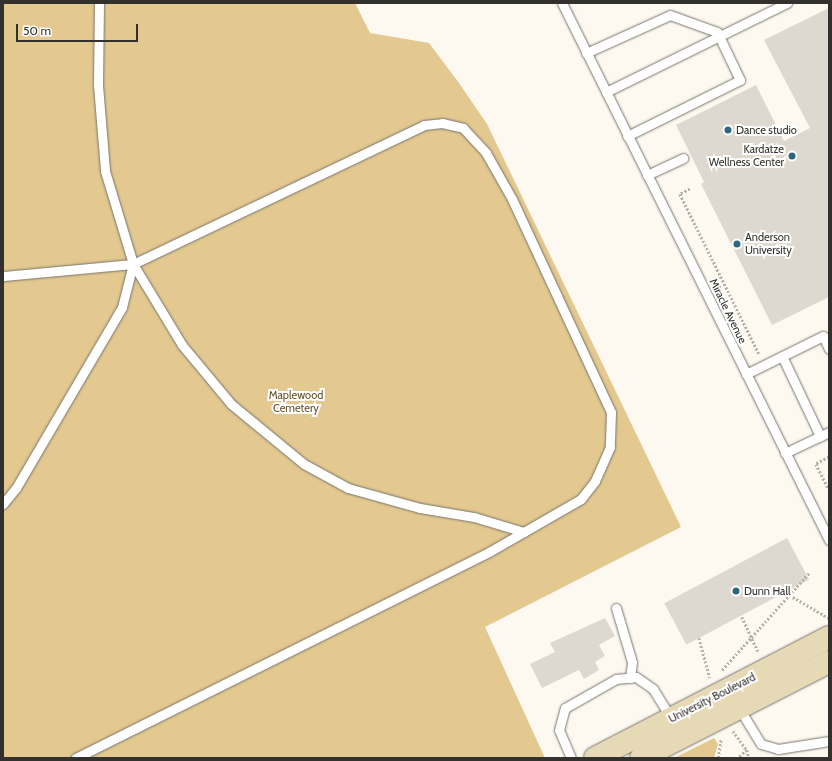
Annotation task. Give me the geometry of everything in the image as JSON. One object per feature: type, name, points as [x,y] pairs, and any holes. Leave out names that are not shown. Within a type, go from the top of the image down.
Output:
[{"type":"main road","name":"University Boulevard","points":[[595,758],[829,637]]},
{"type":"main road","name":"University Boulevard","points":[[641,758],[734,718],[829,662]]},
{"type":"lane","points":[[99,3],[98,85],[105,171],[133,264],[182,345],[231,404],[304,464],[348,488],[420,508],[474,517],[524,532]]},
{"type":"lane","name":"Miracle Avenue","points":[[562,3],[829,540]]},
{"type":"lane","points":[[606,92],[787,3]]},
{"type":"lane","points":[[586,53],[670,15],[717,32],[719,36],[740,80],[627,136]]},
{"type":"lane","points":[[3,276],[133,264],[424,125],[442,123],[463,128],[486,153],[512,199],[612,412],[610,447],[596,481],[581,499],[524,532],[76,758]]},
{"type":"lane","points":[[647,176],[683,158]]},
{"type":"lane","points":[[3,504],[16,488],[122,307],[133,264]]},
{"type":"lane","points":[[746,374],[823,336],[829,349]]},
{"type":"lane","points":[[782,356],[820,436]]},
{"type":"lane","points":[[785,453],[829,432]]},
{"type":"lane","points":[[616,608],[632,662],[630,678]]},
{"type":"lane","points":[[571,758],[559,730],[565,708],[605,684],[636,677],[653,689],[672,719]]},
{"type":"lane","points":[[734,718],[761,744],[778,749],[829,741]]},
{"type":"path","points":[[690,189],[680,194],[762,361]]},
{"type":"path","points":[[829,457],[816,464],[829,489]]},
{"type":"path","points":[[699,638],[711,682],[752,637],[788,594],[809,573]]},
{"type":"path","points":[[788,594],[829,618]]},
{"type":"path","points":[[742,617],[760,655]]},
{"type":"path","points":[[734,718],[749,758]]},
{"type":"path","points":[[718,758],[723,731]]},
{"type":"path","points":[[738,758],[747,750]]},
{"type":"green space","name":"Maplewood Cemetery","points":[[3,3],[355,3],[370,33],[429,43],[459,83],[487,124],[681,527],[485,627],[545,758],[3,758]]},
{"type":"green space","points":[[714,738],[718,744],[714,758],[674,758]]},
{"type":"building","name":"Kardatze Wellness Center","points":[[829,8],[829,297],[772,325],[701,184],[704,182],[676,125],[756,85],[784,141],[810,128],[764,40]]},
{"type":"building","name":"Dunn Hall","points":[[787,538],[809,579],[686,645],[664,603]]},
{"type":"building","points":[[605,618],[615,636],[599,645],[605,656],[595,662],[599,670],[584,679],[579,670],[542,688],[530,664],[555,652],[550,643]]},
{"type":"place","name":"Dance studio","points":[[728,130]]},
{"type":"place","name":"Kardatze Wellness Center","points":[[792,156]]},
{"type":"place","name":"Anderson University","points":[[737,244]]},
{"type":"place","name":"Dunn Hall","points":[[736,591]]}]
